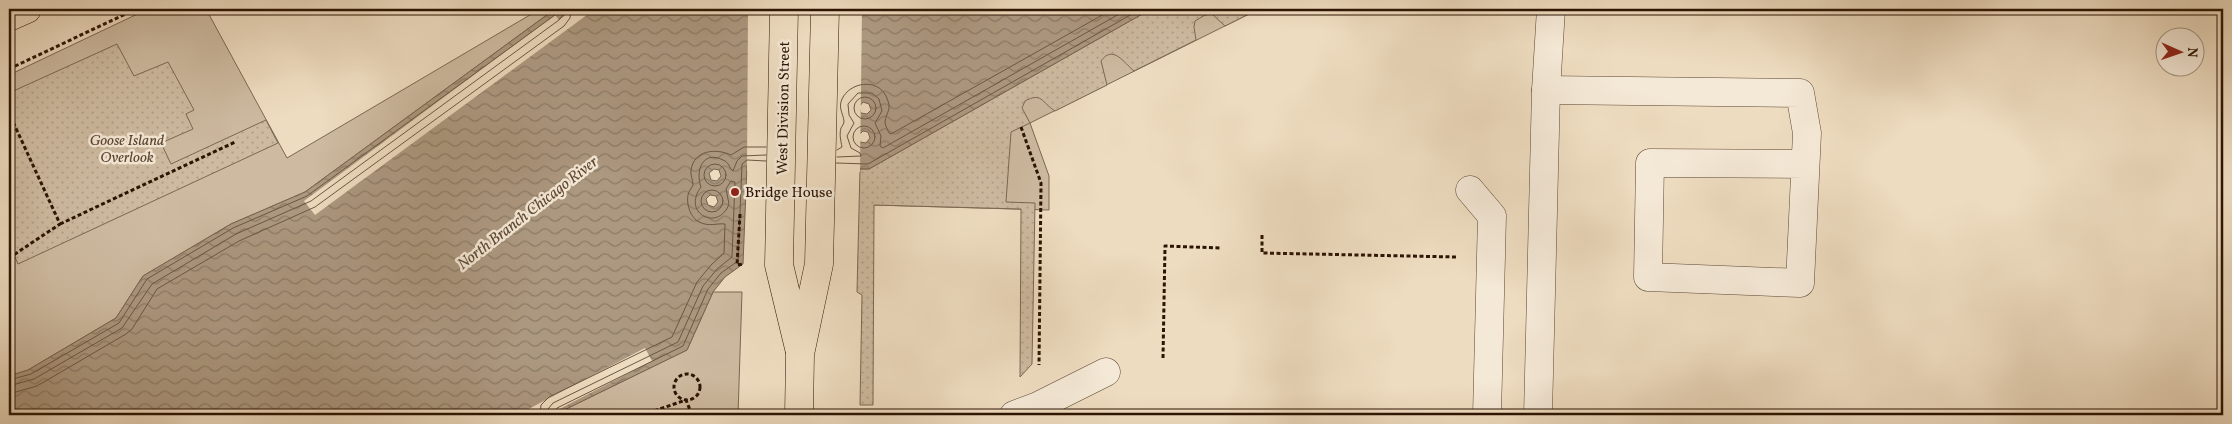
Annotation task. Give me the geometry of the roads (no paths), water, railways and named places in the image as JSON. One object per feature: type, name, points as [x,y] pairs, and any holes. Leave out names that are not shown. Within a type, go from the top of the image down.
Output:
[{"type":"main road","points":[[9,17],[27,9]]},
{"type":"main road","name":"West Division Street","points":[[784,9],[779,265],[800,354]]},
{"type":"main road","name":"West Division Street","points":[[799,415],[800,354],[820,264],[824,9]]},
{"type":"lane","points":[[1538,415],[1546,90],[1551,9]]},
{"type":"lane","points":[[1546,90],[1800,93],[1807,133],[1800,283],[1648,277],[1650,163],[1805,164]]},
{"type":"lane","points":[[1470,190],[1492,216],[1487,415]]},
{"type":"lane","points":[[1026,411],[1106,372]]},
{"type":"water","name":"North Branch Chicago River","points":[[555,9],[1151,9],[869,169],[747,165],[743,264],[725,277],[713,292],[687,350],[554,415],[9,415],[9,376],[28,370],[116,318],[143,276],[231,224],[305,192]],"holes":[[[863,102],[869,104],[871,110],[867,114],[861,113],[859,107]],[[863,131],[868,132],[870,138],[866,143],[860,142],[858,136]],[[714,169],[719,170],[721,176],[717,181],[711,180],[709,173]],[[710,195],[716,196],[718,202],[714,207],[708,205],[706,199]]]},
{"type":"place","name":"Bridge House","points":[[735,192]]},
{"type":"park label","name":"Goose Island Overlook","points":[[127,148]]}]
